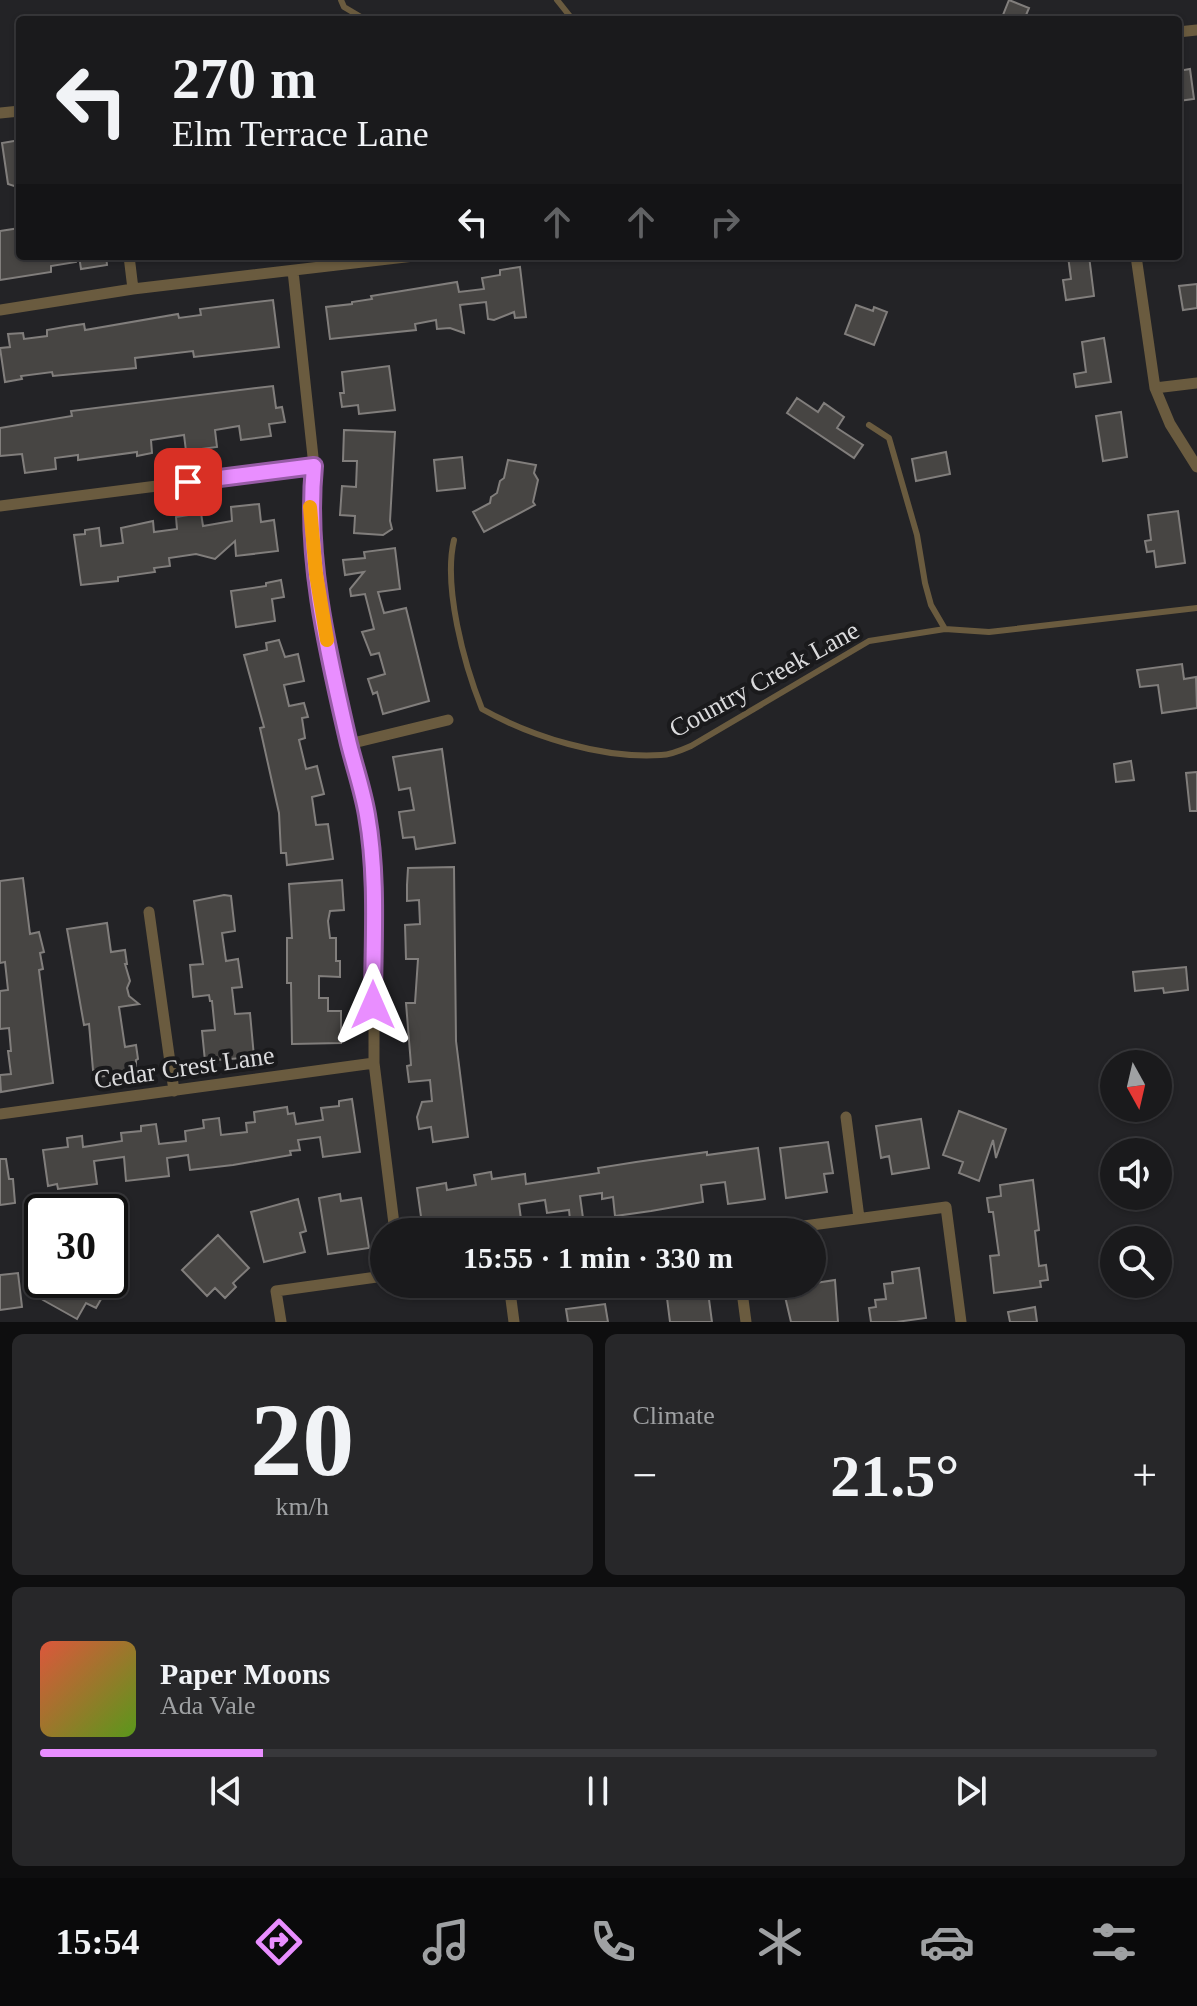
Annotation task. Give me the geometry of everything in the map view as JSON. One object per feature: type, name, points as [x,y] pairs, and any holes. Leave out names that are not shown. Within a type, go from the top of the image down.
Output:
[{"type":"street","points":[[129,260],[133,289]]},
{"type":"street","points":[[0,310],[133,289],[382,260]]},
{"type":"street","points":[[1137,260],[1155,388],[1170,424],[1197,467]]},
{"type":"street","points":[[293,271],[314,466],[310,507],[316,574],[326,637],[367,816],[374,884],[374,1063],[393,1218]]},
{"type":"street","points":[[1155,388],[1197,383]]},
{"type":"street","points":[[0,506],[314,466]]},
{"type":"street","points":[[349,744],[448,720]]},
{"type":"street","points":[[149,912],[174,1091]]},
{"type":"street","name":"Cedar Crest Lane","points":[[0,1114],[374,1063]]},
{"type":"street","points":[[846,1117],[859,1218]]},
{"type":"street","points":[[826,1223],[946,1207],[961,1322]]},
{"type":"street","points":[[281,1322],[276,1291],[370,1278]]},
{"type":"street","points":[[511,1298],[514,1322]]},
{"type":"street","points":[[743,1298],[746,1322]]},
{"type":"lane","points":[[341,0],[344,7],[359,16]]},
{"type":"lane","points":[[557,0],[570,16]]},
{"type":"lane","points":[[869,425],[889,438],[917,535],[931,605],[945,629]]},
{"type":"lane","name":"Country Creek Lane","points":[[454,540],[450,558],[465,665],[482,709],[514,726],[606,753],[665,755],[691,746],[869,641],[945,629],[989,632],[1197,608]]},
{"type":"building","points":[[1009,0],[1029,8],[1026,16],[1003,16]]},
{"type":"building","points":[[1190,69],[1194,99],[1182,100],[1182,70]]},
{"type":"building","points":[[16,141],[14,186],[8,184],[2,143]]},
{"type":"building","points":[[16,229],[16,260],[76,262],[51,266],[51,272],[0,280],[0,231]]},
{"type":"building","points":[[80,260],[106,260],[107,265],[81,269]]},
{"type":"building","points":[[1069,260],[1090,260],[1094,296],[1066,300],[1063,280],[1071,279]]},
{"type":"building","points":[[520,267],[526,317],[515,318],[514,312],[494,320],[488,319],[486,302],[460,305],[464,333],[450,328],[437,329],[436,320],[415,324],[416,330],[330,339],[326,307],[457,282],[459,292],[484,289],[482,278],[500,275],[500,270]]},
{"type":"building","points":[[1197,284],[1197,308],[1183,310],[1179,286]]},
{"type":"building","points":[[273,300],[279,347],[194,357],[193,351],[135,358],[136,368],[53,376],[52,372],[21,376],[22,379],[5,382],[0,348],[10,347],[8,334],[23,333],[24,339],[47,336],[47,330],[70,326],[84,324],[85,330],[178,314],[179,318],[201,315],[200,309]]},
{"type":"building","points":[[856,305],[887,312],[874,345],[845,334]]},
{"type":"building","points":[[1104,338],[1111,382],[1076,387],[1074,374],[1086,372],[1082,342]]},
{"type":"building","points":[[389,366],[395,410],[359,414],[358,405],[342,407],[342,372]]},
{"type":"building","points":[[273,386],[276,408],[282,407],[285,422],[269,424],[271,436],[241,440],[239,426],[215,430],[217,447],[186,451],[184,435],[151,440],[152,453],[137,456],[137,452],[78,460],[78,455],[55,458],[56,469],[25,473],[22,454],[0,456],[0,428],[72,416],[71,411]]},
{"type":"building","points":[[797,398],[818,412],[824,403],[844,417],[837,428],[863,445],[854,458],[787,413]]},
{"type":"building","points":[[1121,412],[1127,457],[1103,461],[1096,416]]},
{"type":"building","points":[[344,430],[395,432],[392,529],[383,535],[354,533],[355,516],[340,515],[342,486],[356,487],[357,461],[343,461]]},
{"type":"building","points":[[946,452],[950,474],[916,481],[912,459]]},
{"type":"building","points":[[462,457],[465,488],[437,491],[434,460]]},
{"type":"building","points":[[508,460],[536,465],[535,505],[484,532],[473,512],[490,503],[491,497],[497,493]]},
{"type":"building","points":[[259,504],[261,522],[274,520],[278,551],[236,556],[235,541],[215,559],[196,554],[169,558],[170,566],[154,568],[155,572],[118,577],[118,581],[81,585],[74,535],[99,528],[101,546],[123,543],[121,528],[153,521],[154,532],[177,529],[176,517],[201,513],[203,526],[232,521],[231,507]]},
{"type":"building","points":[[1178,511],[1185,563],[1156,567],[1154,551],[1147,552],[1145,541],[1151,540],[1148,515]]},
{"type":"building","points":[[395,548],[400,589],[378,592],[384,613],[406,608],[429,701],[383,714],[377,692],[373,694],[368,679],[385,674],[379,653],[371,655],[362,632],[374,629],[365,594],[351,596],[350,589],[364,572],[345,575],[343,560],[365,558],[364,552]]},
{"type":"building","points":[[281,580],[284,597],[272,599],[275,621],[236,627],[231,591],[266,586],[266,583]]},
{"type":"building","points":[[279,640],[285,657],[298,654],[304,681],[284,685],[289,706],[304,703],[308,717],[302,718],[305,738],[299,740],[306,769],[317,766],[324,794],[312,797],[316,825],[328,824],[333,859],[287,865],[286,853],[281,853],[279,813],[260,728],[264,727],[244,655],[267,650],[266,643]]},
{"type":"building","points":[[1182,664],[1184,679],[1196,677],[1197,708],[1162,713],[1158,685],[1140,687],[1137,670]]},
{"type":"building","points":[[442,749],[455,843],[416,849],[414,837],[403,838],[399,812],[414,810],[410,788],[399,790],[393,757]]},
{"type":"building","points":[[1131,761],[1134,780],[1116,782],[1114,764]]},
{"type":"building","points":[[1197,772],[1197,811],[1190,811],[1186,773]]},
{"type":"building","points":[[454,867],[456,1041],[468,1137],[433,1142],[431,1127],[419,1129],[417,1117],[422,1102],[432,1101],[430,1080],[409,1082],[407,1066],[411,1065],[406,1003],[415,1003],[418,959],[406,959],[405,925],[420,924],[419,900],[407,901],[408,868]]},
{"type":"building","points":[[23,878],[30,934],[39,932],[44,952],[40,953],[43,969],[39,970],[53,1083],[1,1092],[0,1075],[11,1074],[8,1051],[11,1051],[9,1028],[0,1029],[0,991],[8,990],[5,962],[0,963],[0,881]]},
{"type":"building","points":[[342,880],[344,910],[330,911],[328,921],[330,938],[336,938],[340,977],[319,976],[319,998],[328,998],[328,1011],[341,1011],[341,1043],[292,1044],[291,983],[287,983],[287,938],[292,938],[289,884]]},
{"type":"building","points":[[231,896],[235,931],[222,933],[226,961],[238,959],[242,987],[232,988],[235,1014],[250,1013],[254,1057],[205,1061],[202,1031],[215,1030],[209,995],[193,997],[190,965],[203,964],[194,901]]},
{"type":"building","points":[[107,923],[111,952],[125,950],[129,996],[139,1004],[119,1007],[125,1047],[136,1045],[138,1059],[136,1072],[98,1077],[97,1070],[93,1070],[89,1024],[84,1025],[67,929]]},
{"type":"building","points":[[1186,967],[1188,990],[1164,993],[1163,988],[1135,991],[1133,972]]},
{"type":"building","points":[[352,1099],[360,1152],[323,1157],[320,1137],[298,1140],[300,1150],[290,1151],[291,1155],[233,1165],[190,1170],[188,1155],[167,1158],[169,1176],[126,1181],[124,1157],[94,1161],[97,1184],[58,1189],[57,1184],[48,1186],[43,1150],[68,1147],[67,1138],[82,1136],[83,1147],[122,1141],[121,1133],[141,1131],[141,1126],[156,1124],[159,1144],[186,1141],[185,1131],[204,1128],[203,1120],[219,1118],[221,1135],[247,1132],[246,1123],[255,1122],[254,1112],[287,1107],[288,1114],[294,1113],[296,1124],[323,1120],[321,1108],[339,1106],[339,1101]]},
{"type":"building","points":[[959,1111],[1006,1129],[996,1158],[993,1140],[979,1181],[959,1173],[963,1162],[943,1155]]},
{"type":"building","points":[[921,1119],[929,1168],[892,1174],[889,1156],[881,1158],[876,1126]]},
{"type":"building","points":[[828,1142],[833,1173],[824,1174],[827,1192],[786,1198],[780,1148]]},
{"type":"building","points":[[758,1148],[765,1199],[728,1204],[725,1182],[701,1185],[703,1202],[615,1216],[613,1197],[602,1199],[602,1193],[580,1196],[583,1218],[570,1218],[569,1210],[547,1213],[545,1200],[519,1204],[521,1218],[421,1218],[417,1188],[446,1183],[447,1190],[476,1185],[474,1175],[491,1172],[492,1179],[525,1174],[526,1184],[599,1173],[598,1168],[707,1152],[707,1155]]},
{"type":"building","points":[[0,1159],[6,1159],[9,1179],[13,1179],[15,1203],[0,1205]]},
{"type":"building","points":[[1033,1180],[1039,1230],[1035,1231],[1039,1266],[1046,1265],[1048,1280],[1040,1281],[1041,1287],[994,1293],[990,1256],[999,1255],[993,1212],[989,1212],[987,1198],[1001,1196],[1000,1185]]},
{"type":"building","points":[[340,1194],[341,1201],[361,1198],[369,1248],[328,1254],[319,1198]]},
{"type":"building","points":[[298,1199],[306,1231],[300,1233],[305,1252],[264,1262],[251,1212]]},
{"type":"building","points":[[218,1235],[249,1268],[233,1283],[236,1287],[225,1298],[215,1288],[207,1296],[182,1270]]},
{"type":"building","points":[[919,1268],[926,1318],[871,1322],[869,1308],[876,1307],[875,1300],[886,1299],[884,1284],[893,1283],[892,1272]]},
{"type":"building","points":[[18,1273],[22,1307],[0,1310],[0,1275]]},
{"type":"building","points":[[835,1280],[838,1322],[791,1322],[785,1298],[826,1298],[826,1281]]},
{"type":"building","points":[[102,1298],[96,1308],[86,1303],[77,1319],[43,1300]]},
{"type":"building","points":[[667,1298],[709,1298],[712,1322],[670,1322]]},
{"type":"building","points":[[605,1304],[608,1322],[568,1322],[566,1309]]},
{"type":"building","points":[[1035,1307],[1037,1322],[1010,1322],[1008,1312]]},
{"type":"slow traffic","points":[[310,507],[316,574],[327,640]]},
{"type":"route","points":[[188,482],[314,466],[310,507],[316,574],[326,637],[367,816],[374,884],[373,1005]]}]
